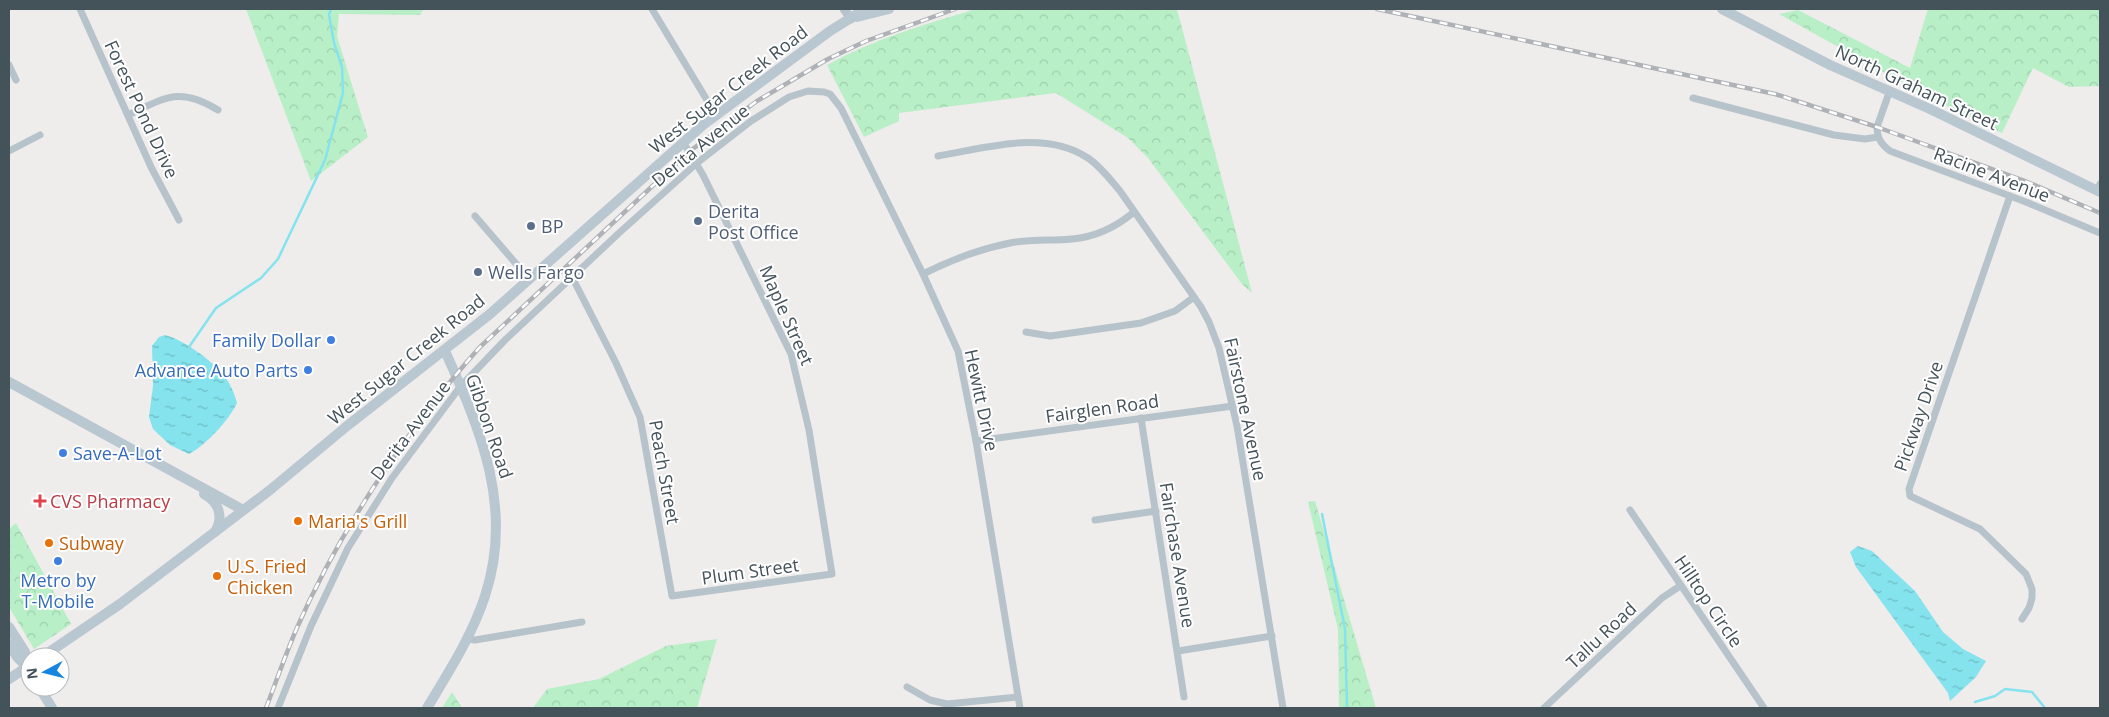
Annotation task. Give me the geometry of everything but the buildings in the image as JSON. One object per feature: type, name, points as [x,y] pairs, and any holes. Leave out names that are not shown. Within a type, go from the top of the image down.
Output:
[{"type":"main road","name":"West Sugar Creek Road","points":[[57,647],[120,604],[243,510],[444,351],[530,280],[683,142],[716,115],[830,31],[865,9]]},
{"type":"main road","name":"West Sugar Creek Road","points":[[851,18],[889,9]]},
{"type":"main road","name":"North Graham Street","points":[[1722,9],[1830,65],[1890,90],[2099,189]]},
{"type":"main road","name":"Gibbon Road","points":[[427,708],[466,640],[484,597],[491,573],[497,534],[497,515],[490,468],[460,387],[444,351]]},
{"type":"main road","points":[[9,382],[243,510]]},
{"type":"main road","points":[[134,452],[139,460],[208,497],[216,504],[220,516],[219,525],[214,532]]},
{"type":"main road","points":[[9,627],[22,647]]},
{"type":"main road","points":[[9,644],[20,660]]},
{"type":"main road","points":[[9,679],[20,673]]},
{"type":"main road","points":[[45,697],[52,708]]},
{"type":"street","name":"Forest Pond Drive","points":[[81,9],[151,167],[179,220]]},
{"type":"street","points":[[652,9],[716,115]]},
{"type":"street","points":[[844,9],[851,18]]},
{"type":"street","points":[[9,65],[16,80]]},
{"type":"street","points":[[1693,98],[1834,136],[1865,139],[1878,137],[1877,126],[1890,90]]},
{"type":"street","name":"Derita Avenue","points":[[278,708],[311,626],[348,548],[392,478],[460,387],[572,277],[697,163],[751,121],[789,97],[808,91],[830,94]]},
{"type":"street","name":"Hewitt Drive","points":[[830,94],[836,100],[846,118],[923,274],[958,351],[976,441],[1020,708]]},
{"type":"street","points":[[128,115],[174,96],[194,98],[218,110]]},
{"type":"street","points":[[9,151],[40,135]]},
{"type":"street","name":"Racine Avenue","points":[[1878,137],[1883,145],[1890,150],[2100,233]]},
{"type":"street","name":"Maple Street","points":[[683,142],[697,163],[791,354],[808,422],[832,574]]},
{"type":"street","name":"Fairstone Avenue","points":[[938,156],[1024,143],[1055,145],[1076,152],[1098,166],[1120,191],[1194,297],[1214,334],[1233,406],[1257,541],[1283,708]]},
{"type":"street","name":"Pickway Drive","points":[[2010,196],[1909,489],[1910,496],[1980,529],[2026,574],[2032,589],[2032,598],[2029,608],[2022,619]]},
{"type":"street","points":[[923,274],[966,255],[1010,243],[1029,240],[1071,239],[1094,235],[1122,222],[1134,212]]},
{"type":"street","points":[[475,216],[530,280]]},
{"type":"street","name":"Peach Street","points":[[572,277],[616,363],[640,417],[672,596]]},
{"type":"street","points":[[1026,332],[1050,336],[1141,323],[1175,311],[1194,297]]},
{"type":"street","name":"Fairglen Road","points":[[976,441],[1233,406]]},
{"type":"street","name":"Fairchase Avenue","points":[[1141,418],[1184,697]]},
{"type":"street","name":"Hilltop Circle","points":[[1630,510],[1764,708]]},
{"type":"street","points":[[1095,520],[1156,511]]},
{"type":"street","name":"Plum Street","points":[[672,596],[832,574]]},
{"type":"street","name":"Tallu Road","points":[[1544,708],[1662,598],[1680,586]]},
{"type":"street","points":[[466,640],[477,640],[582,622]]},
{"type":"street","points":[[1178,651],[1272,636]]},
{"type":"street","points":[[907,687],[930,700],[947,704],[1018,697]]},
{"type":"green space","points":[[246,9],[424,9],[420,15],[339,14],[337,36],[368,137],[311,181]]},
{"type":"green space","points":[[976,9],[1177,9],[1252,293],[1242,284],[1148,158],[1128,138],[1056,93],[899,113],[899,121],[864,137],[827,65],[881,40],[919,26]]},
{"type":"green space","points":[[1928,9],[2100,9],[2100,86],[2069,87],[2033,68],[2002,133],[1919,92],[1779,14],[1798,10],[1910,68]]},
{"type":"green space","points":[[1315,501],[1376,708],[1339,708],[1338,629],[1308,502]]},
{"type":"green space","points":[[16,523],[71,624],[37,647],[33,647],[9,607],[9,529]]},
{"type":"green space","points":[[717,639],[697,708],[533,708],[547,689],[599,679],[666,646]]},
{"type":"green space","points":[[452,692],[462,708],[442,708]]},
{"type":"water","points":[[165,335],[186,344],[213,364],[227,380],[237,403],[229,417],[216,432],[203,445],[189,454],[170,445],[153,429],[149,417],[153,386],[152,346],[159,337]]},
{"type":"water","points":[[1858,546],[1872,551],[1915,591],[1943,632],[1963,649],[1986,661],[1976,677],[1950,701],[1948,693],[1856,567],[1850,552]]},
{"type":"waterway","points":[[189,347],[216,308],[261,278],[278,259],[325,160],[343,93],[342,67],[334,43],[329,15],[331,9]]},
{"type":"waterway","points":[[1322,514],[1345,629],[1347,708]]},
{"type":"waterway","points":[[1975,702],[1995,696],[2005,689],[2032,692],[2045,708]]},
{"type":"railway","points":[[266,708],[292,640],[332,556],[377,482],[402,446],[427,411],[480,347],[690,151],[757,101],[828,59],[866,41],[955,9]]},
{"type":"railway","points":[[1377,9],[1775,94],[1877,127],[2025,181],[2100,213]]},
{"type":"place","name":"Derita Post Office","points":[[698,221]]},
{"type":"place","name":"BP","points":[[531,226]]},
{"type":"place","name":"Wells Fargo","points":[[478,272]]},
{"type":"place","name":"Family Dollar","points":[[331,340]]},
{"type":"place","name":"Advance Auto Parts","points":[[308,370]]},
{"type":"place","name":"Save-A-Lot","points":[[63,453]]},
{"type":"place","name":"CVS Pharmacy","points":[[40,501]]},
{"type":"place","name":"Maria's Grill","points":[[298,521]]},
{"type":"place","name":"Subway","points":[[49,543]]},
{"type":"place","name":"Metro by T-Mobile","points":[[58,561]]},
{"type":"place","name":"U.S. Fried Chicken","points":[[217,576]]}]
